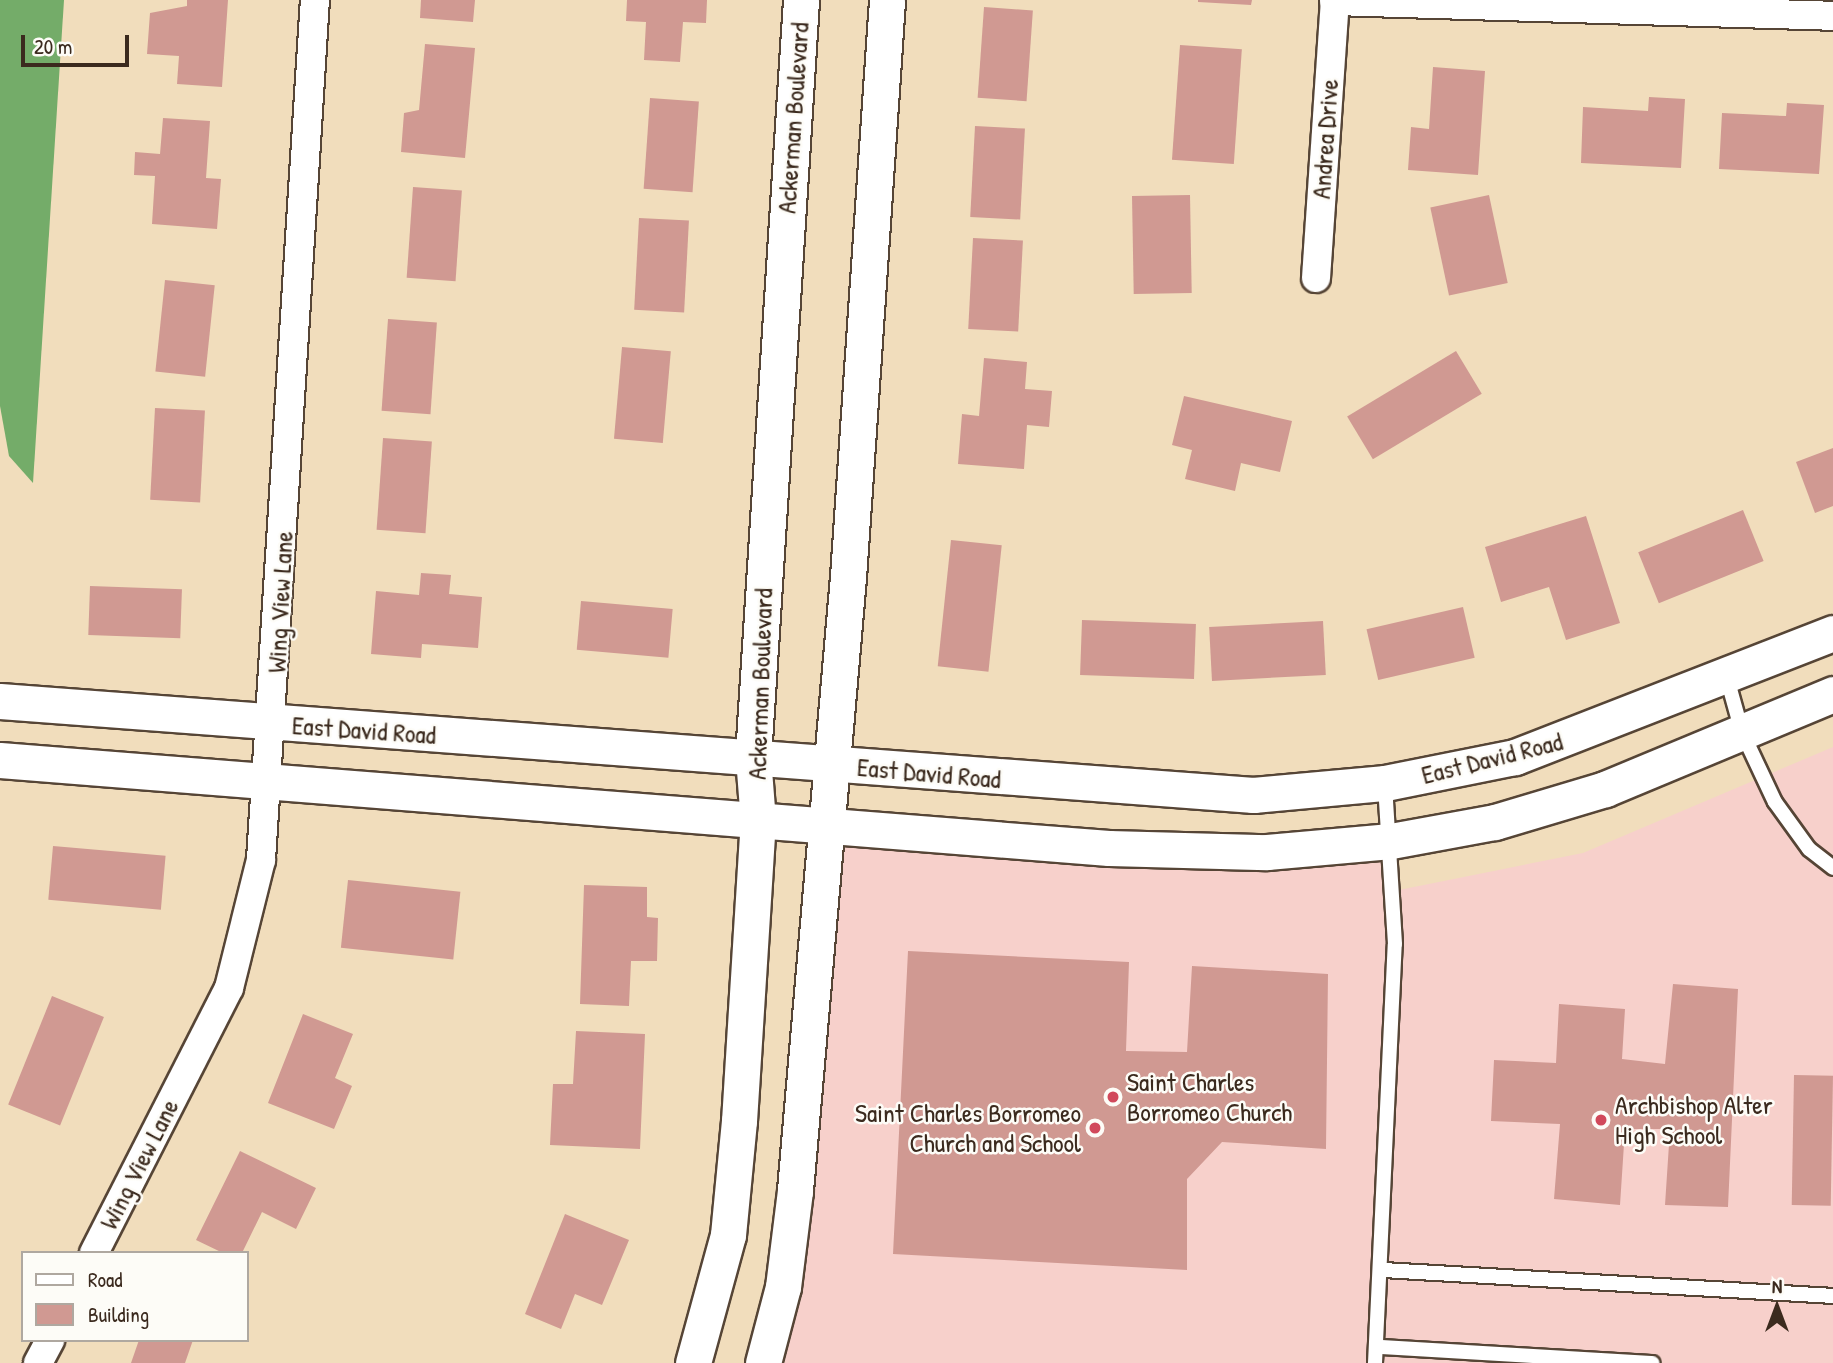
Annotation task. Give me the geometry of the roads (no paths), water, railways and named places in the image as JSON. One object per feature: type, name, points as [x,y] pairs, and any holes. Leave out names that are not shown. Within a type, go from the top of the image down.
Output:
[{"type":"street","name":"Wing View Lane","points":[[95,1251],[229,988],[248,932],[273,723],[315,0]]},
{"type":"street","name":"Ackerman Boulevard","points":[[694,1363],[728,1235],[758,821],[754,757],[801,0]]},
{"type":"street","points":[[763,1363],[783,1287],[795,1190],[828,764],[848,577],[887,0]]},
{"type":"street","points":[[1335,1],[1833,16]]},
{"type":"street","name":"Andrea Drive","points":[[1316,278],[1335,1]]},
{"type":"street","name":"East David Road","points":[[0,701],[1253,795],[1385,783],[1515,757],[1727,678],[1833,633]]},
{"type":"street","points":[[0,760],[1109,848],[1267,852],[1391,841],[1495,822],[1605,789],[1833,694]]},
{"type":"street","points":[[38,1363],[49,1342]]},
{"type":"lane","points":[[1727,678],[1742,732],[1775,802],[1809,849],[1833,868]]},
{"type":"lane","points":[[1376,1363],[1380,1347],[1395,944],[1391,841],[1385,783]]},
{"type":"lane","points":[[1383,1270],[1833,1296]]},
{"type":"lane","points":[[1380,1347],[1653,1363]]},
{"type":"place","name":"Saint Charles Borromeo Church","points":[[1113,1097]]},
{"type":"place","name":"Archbishop Alter High School","points":[[1601,1120]]},
{"type":"place","name":"Saint Charles Borromeo Church and School","points":[[1095,1128]]}]
